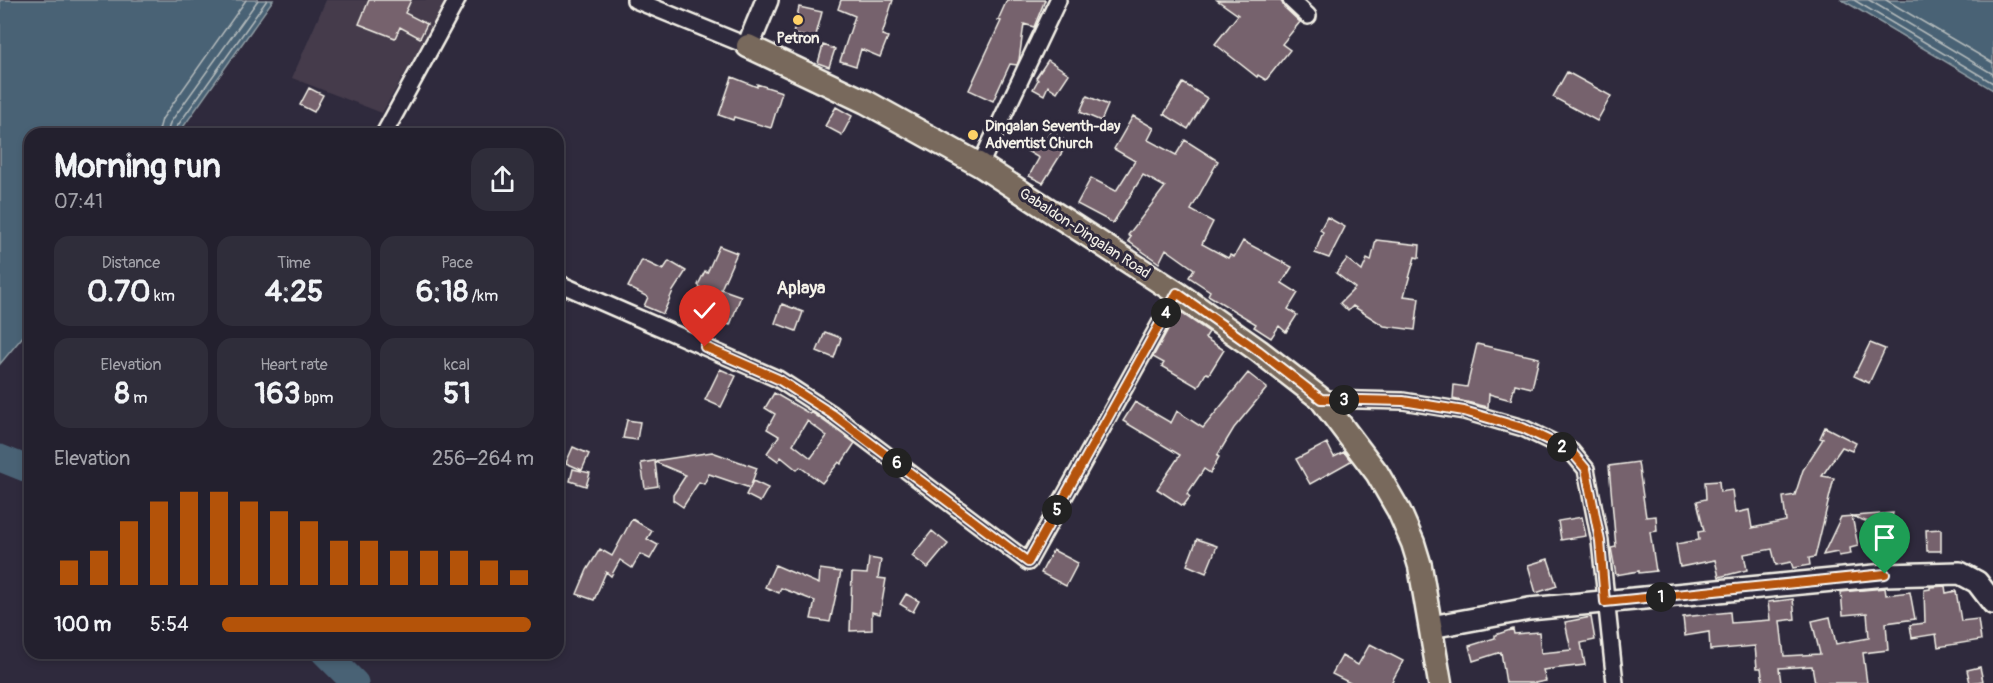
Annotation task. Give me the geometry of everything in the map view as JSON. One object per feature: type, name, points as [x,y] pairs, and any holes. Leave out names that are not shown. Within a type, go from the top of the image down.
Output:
[{"type":"main road","name":"Gabaldon-Dingalan Road","points":[[748,46],[866,102],[980,165],[1177,293],[1259,351],[1321,399],[1377,473],[1399,511],[1413,543],[1420,566],[1440,683]]},
{"type":"street","points":[[387,128],[457,0]]},
{"type":"street","points":[[635,0],[748,46],[767,0]]},
{"type":"street","points":[[980,165],[1058,0]]},
{"type":"street","points":[[1291,0],[1308,15]]},
{"type":"street","points":[[564,286],[778,379],[832,414],[1028,562],[1177,293]]},
{"type":"street","points":[[1321,399],[1403,401],[1464,411],[1523,428],[1571,451],[1586,469],[1600,541],[1615,683]]},
{"type":"street","points":[[1431,627],[1529,609],[1885,574],[1960,573],[1977,582],[1993,603]]},
{"type":"shaded area","points":[[326,0],[447,0],[382,113],[292,78]]},
{"type":"water","points":[[0,0],[273,0],[183,128],[24,128],[24,335],[0,364]]},
{"type":"water","points":[[1842,0],[1993,0],[1993,90],[1856,8]]},
{"type":"building","points":[[369,0],[411,0],[405,13],[427,24],[420,38],[400,27],[395,38],[359,24]]},
{"type":"building","points":[[841,0],[893,0],[882,35],[888,37],[880,57],[861,49],[856,66],[840,61],[855,16],[838,9]]},
{"type":"building","points":[[1007,0],[1045,0],[1034,27],[1024,24],[1017,65],[1010,64],[993,101],[969,90],[1001,21],[998,20]]},
{"type":"building","points":[[1217,0],[1281,0],[1284,7],[1300,22],[1282,44],[1290,50],[1266,80],[1258,75],[1257,77],[1215,44],[1238,15]]},
{"type":"building","points":[[799,7],[822,12],[815,39],[793,34]]},
{"type":"building","points":[[823,45],[835,49],[829,67],[818,63]]},
{"type":"building","points":[[1048,60],[1069,74],[1057,92],[1048,86],[1044,95],[1033,89],[1038,80],[1036,78]]},
{"type":"building","points":[[1567,72],[1611,96],[1597,121],[1553,97]]},
{"type":"building","points":[[732,77],[757,87],[757,84],[782,92],[771,128],[719,115]]},
{"type":"building","points":[[1183,83],[1207,98],[1188,129],[1164,114]]},
{"type":"building","points":[[309,88],[323,95],[314,112],[300,105]]},
{"type":"building","points":[[1087,96],[1108,105],[1101,121],[1080,112]]},
{"type":"building","points":[[836,107],[852,116],[842,135],[825,126]]},
{"type":"building","points":[[1133,116],[1154,128],[1148,140],[1176,155],[1185,140],[1218,161],[1191,210],[1213,222],[1202,244],[1228,258],[1230,255],[1234,257],[1243,241],[1292,267],[1282,283],[1298,293],[1288,309],[1297,315],[1286,332],[1279,326],[1271,338],[1254,327],[1256,324],[1208,295],[1210,291],[1189,277],[1194,269],[1166,249],[1159,263],[1128,241],[1131,237],[1128,235],[1165,187],[1143,175],[1113,223],[1077,204],[1091,178],[1116,191],[1135,161],[1114,149]]},
{"type":"building","points":[[1052,131],[1068,143],[1043,183],[1029,176],[1039,158],[1027,151],[1034,140],[1042,144]]},
{"type":"building","points":[[1327,217],[1345,227],[1329,258],[1315,253],[1323,232],[1320,230]]},
{"type":"building","points":[[1376,240],[1420,245],[1419,258],[1415,257],[1404,296],[1419,298],[1415,330],[1384,326],[1353,306],[1348,311],[1340,303],[1355,288],[1336,273],[1347,259],[1362,271],[1367,259],[1371,261]]},
{"type":"building","points":[[719,246],[737,253],[721,289],[741,296],[730,325],[690,310],[700,287],[698,285],[705,271],[707,273]]},
{"type":"building","points":[[642,260],[663,270],[669,261],[686,271],[673,291],[663,314],[644,306],[648,297],[628,287]]},
{"type":"building","points":[[782,304],[803,312],[796,331],[775,323]]},
{"type":"building","points":[[1178,311],[1209,332],[1205,338],[1224,350],[1198,387],[1162,366],[1164,363],[1153,357]]},
{"type":"building","points":[[825,332],[841,338],[834,358],[817,351]]},
{"type":"building","points":[[1870,343],[1885,349],[1869,383],[1854,376]]},
{"type":"building","points":[[1477,344],[1539,358],[1532,388],[1515,384],[1511,400],[1489,394],[1488,407],[1453,399],[1454,385],[1467,387]]},
{"type":"building","points":[[720,369],[736,376],[721,407],[705,400]]},
{"type":"building","points":[[1248,373],[1267,388],[1234,428],[1217,456],[1219,457],[1210,473],[1204,469],[1187,494],[1190,497],[1183,506],[1157,489],[1180,455],[1123,421],[1135,402],[1171,423],[1177,411],[1203,428]]},
{"type":"building","points":[[774,393],[810,414],[811,412],[855,443],[841,464],[839,462],[822,483],[800,467],[797,470],[781,457],[778,461],[767,453],[779,436],[767,429],[775,414],[765,408]],"holes":[[[807,421],[827,436],[811,458],[793,444]]]},
{"type":"building","points":[[627,420],[640,422],[637,440],[623,438]]},
{"type":"building","points":[[1825,427],[1856,443],[1852,451],[1842,447],[1822,476],[1834,478],[1815,557],[1809,558],[1810,565],[1793,568],[1791,562],[1776,565],[1772,549],[1744,554],[1747,570],[1719,577],[1715,560],[1680,567],[1676,544],[1699,540],[1698,532],[1704,531],[1697,501],[1706,499],[1705,482],[1719,481],[1720,492],[1732,490],[1735,513],[1749,510],[1752,528],[1786,521],[1783,497],[1795,495],[1803,470],[1823,439],[1820,438]]},
{"type":"building","points":[[1327,443],[1334,457],[1344,452],[1351,461],[1310,484],[1296,459]]},
{"type":"building","points":[[573,447],[589,454],[582,470],[566,463]]},
{"type":"building","points":[[712,452],[757,468],[750,488],[709,474],[704,484],[699,482],[683,507],[673,500],[673,495],[686,475],[655,462],[658,486],[645,488],[641,463]]},
{"type":"building","points":[[1638,462],[1646,517],[1656,516],[1657,531],[1650,532],[1656,571],[1616,575],[1611,548],[1616,547],[1609,466]]},
{"type":"building","points":[[573,469],[590,473],[586,486],[570,481]]},
{"type":"building","points":[[753,481],[768,488],[760,502],[746,495]]},
{"type":"building","points":[[1893,513],[1889,530],[1852,516]]},
{"type":"building","points":[[1852,516],[1858,546],[1850,548],[1851,554],[1839,556],[1838,552],[1823,555],[1841,517]]},
{"type":"building","points":[[1582,517],[1586,536],[1561,540],[1558,521]]},
{"type":"building","points":[[632,519],[652,531],[647,539],[658,545],[650,559],[640,554],[632,568],[620,560],[611,576],[606,572],[594,600],[577,594],[587,570],[600,549],[612,556]]},
{"type":"building","points":[[1941,529],[1941,551],[1927,551],[1926,530]]},
{"type":"building","points":[[932,531],[948,544],[928,568],[912,556]]},
{"type":"building","points":[[1898,531],[1902,551],[1887,554],[1884,534]]},
{"type":"building","points":[[1197,539],[1217,546],[1206,573],[1187,565]]},
{"type":"building","points":[[1053,550],[1078,563],[1066,586],[1041,573]]},
{"type":"building","points":[[869,558],[881,560],[878,578],[886,579],[880,614],[872,612],[872,630],[850,631],[852,573],[867,574]]},
{"type":"building","points":[[1548,559],[1557,586],[1536,593],[1528,565]]},
{"type":"building","points":[[775,565],[819,584],[820,569],[841,572],[830,622],[811,619],[815,601],[781,588],[779,593],[765,587]]},
{"type":"building","points":[[1945,586],[1946,593],[1956,591],[1961,621],[1978,619],[1981,640],[1938,647],[1936,634],[1912,638],[1910,625],[1925,623],[1924,590],[1930,587]]},
{"type":"building","points":[[1885,588],[1886,595],[1910,592],[1915,619],[1886,623],[1888,650],[1863,653],[1867,683],[1815,683],[1812,666],[1779,668],[1781,683],[1763,683],[1761,668],[1757,668],[1755,646],[1710,650],[1709,632],[1685,636],[1683,617],[1730,612],[1731,623],[1770,620],[1768,602],[1793,599],[1795,619],[1780,621],[1784,656],[1820,654],[1812,621],[1830,617],[1836,644],[1869,638],[1867,613],[1843,615],[1841,592]]},
{"type":"building","points":[[906,594],[919,601],[913,612],[900,604]]},
{"type":"building","points":[[1591,617],[1595,640],[1581,643],[1585,665],[1543,670],[1546,681],[1506,683],[1501,652],[1473,661],[1469,646],[1495,638],[1495,635],[1513,629],[1514,634],[1539,632],[1541,653],[1571,650],[1565,622]]},
{"type":"building","points":[[1370,644],[1403,661],[1391,683],[1350,683],[1332,674],[1342,656],[1358,665]]},
{"type":"building","points":[[1980,667],[1983,681],[1970,683],[1967,670]]},
{"type":"waterway","points":[[0,458],[24,468]]},
{"type":"waterway","points":[[331,659],[355,683]]},
{"type":"place","name":"Petron","points":[[798,20]]},
{"type":"place","name":"Dingalan Seventh-day Adventist Church","points":[[973,135]]},
{"type":"district","name":"Aplaya","points":[[801,288]]},
{"type":"route","points":[[705,347],[778,379],[832,414],[1028,562],[1177,293],[1259,351],[1321,399],[1403,401],[1464,411],[1523,428],[1571,451],[1586,469],[1600,541],[1605,602],[1885,574]]}]
